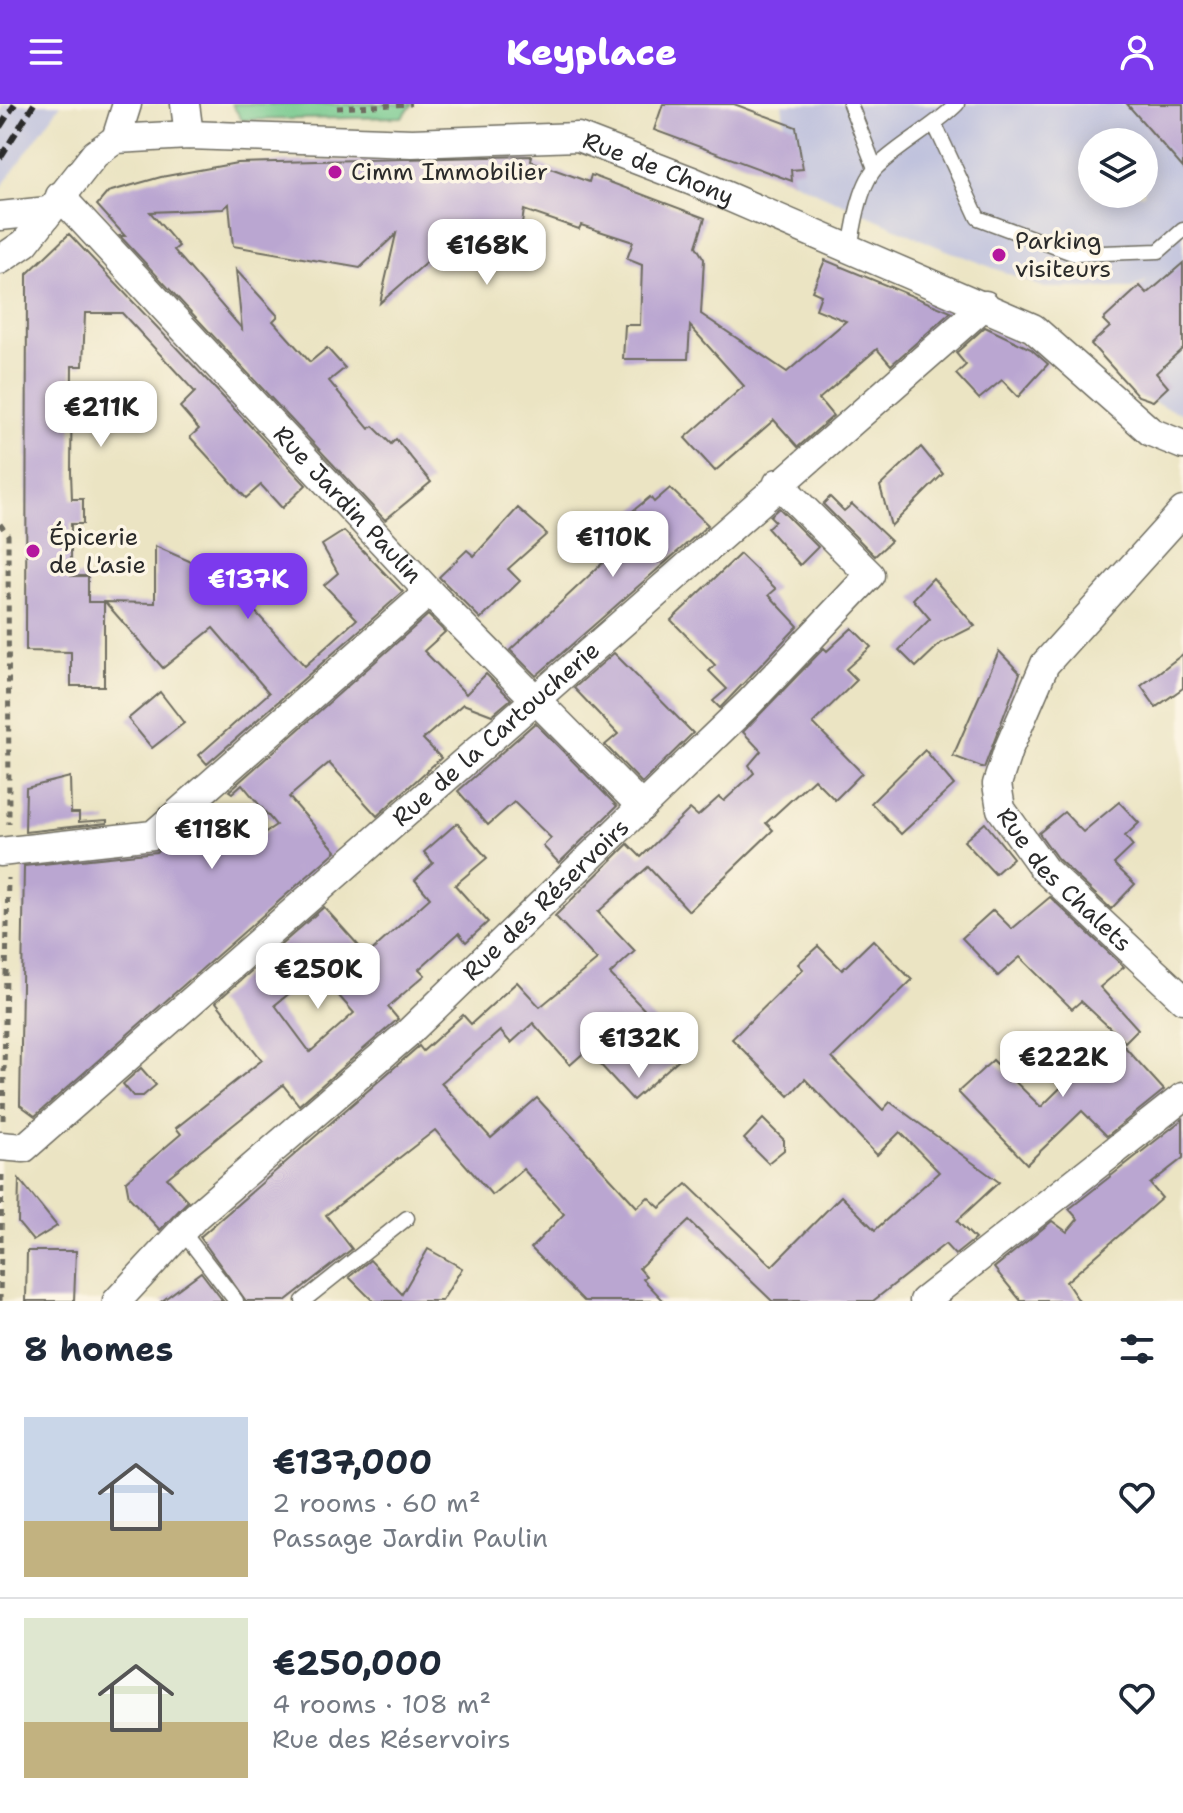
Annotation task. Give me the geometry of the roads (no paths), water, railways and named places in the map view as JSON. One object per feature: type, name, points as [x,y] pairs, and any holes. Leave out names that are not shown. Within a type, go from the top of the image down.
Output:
[{"type":"street","points":[[0,260],[25,243],[95,154],[116,139],[127,104]]},
{"type":"street","points":[[185,104],[189,135]]},
{"type":"street","name":"Rue de Chony","points":[[116,139],[189,135],[412,143],[578,137],[985,305],[1033,328],[1151,432],[1183,445]]},
{"type":"street","points":[[0,216],[54,204]]},
{"type":"street","name":"Rue Jardin Paulin","points":[[54,204],[642,807]]},
{"type":"street","name":"Rue de la Cartoucherie","points":[[1,1146],[24,1148],[537,701],[778,483],[985,305]]},
{"type":"street","name":"Rue des Réservoirs","points":[[117,1301],[182,1231],[408,1033],[749,703],[870,575],[778,483]]},
{"type":"street","name":"Rue des Chalets","points":[[1183,511],[1045,664],[1008,750],[997,784],[1001,809],[1044,869],[1183,999]]},
{"type":"street","points":[[4,852],[153,835],[429,592]]},
{"type":"street","points":[[924,1301],[1183,1097]]},
{"type":"lane","points":[[850,104],[875,168]]},
{"type":"lane","points":[[850,249],[857,210],[875,168],[935,125],[957,104]]},
{"type":"lane","points":[[935,125],[978,218],[1075,254],[1159,251],[1183,230]]},
{"type":"lane","points":[[303,1301],[407,1218]]},
{"type":"lane","points":[[182,1231],[236,1301]]},
{"type":"railway","points":[[0,127],[15,104]]},
{"type":"railway","points":[[0,158],[34,104]]},
{"type":"place","name":"Cimm Immobilier","points":[[335,172]]},
{"type":"place","name":"Parking visiteurs","points":[[999,255]]},
{"type":"place","name":"Épicerie de L'asie","points":[[33,551]]}]
